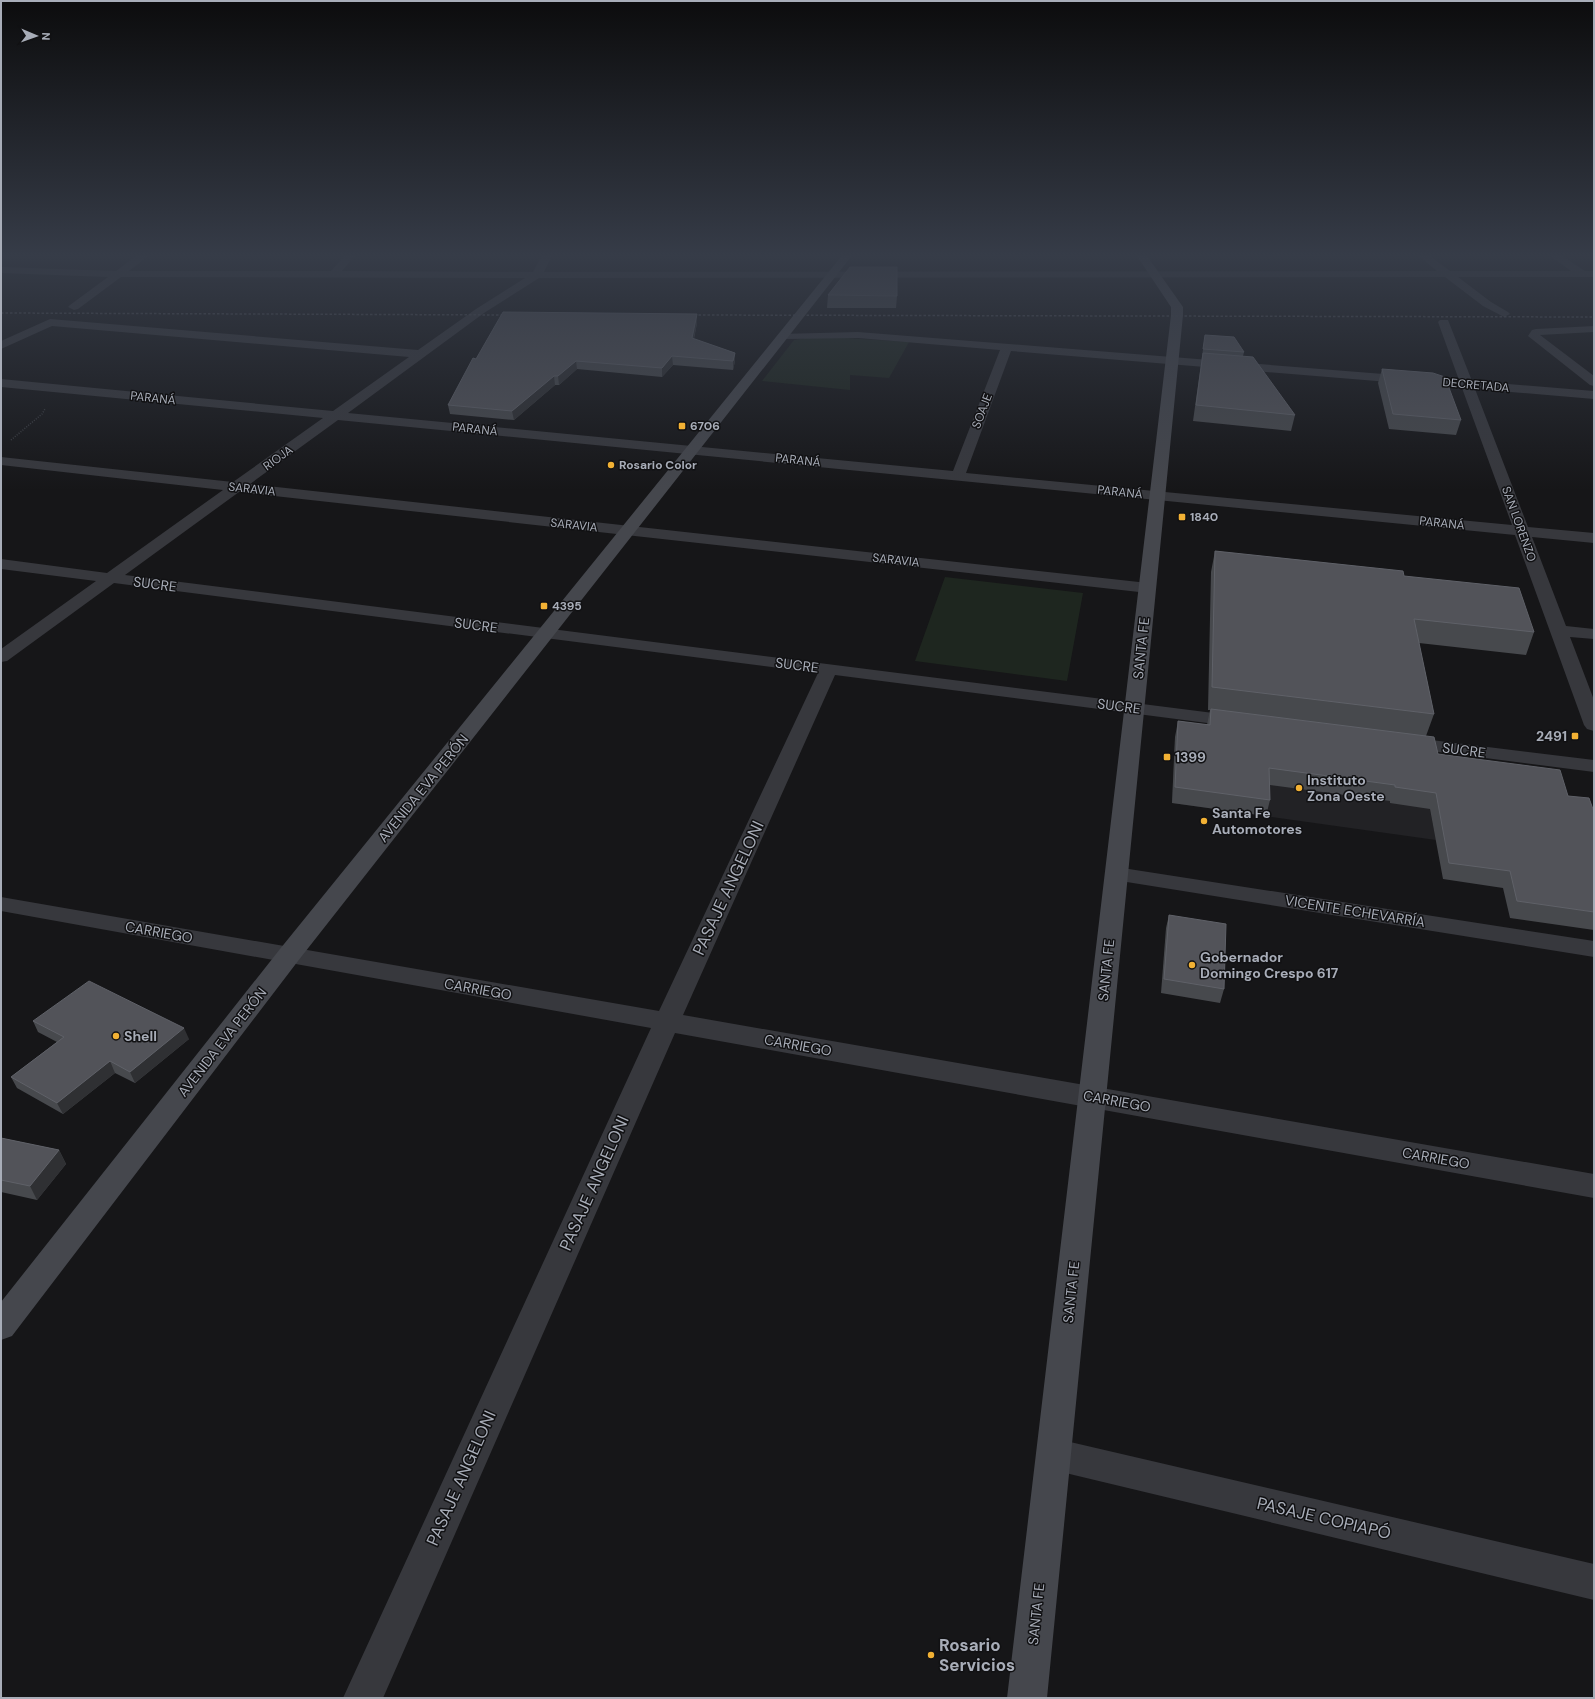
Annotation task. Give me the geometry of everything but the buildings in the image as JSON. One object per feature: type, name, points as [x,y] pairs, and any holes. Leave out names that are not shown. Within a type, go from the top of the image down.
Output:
[{"type":"main road","name":"AVENIDA EVA PERÓN","points":[[1,1326],[289,955],[787,332]]},
{"type":"main road","name":"SANTA FE","points":[[1027,1698],[1175,332]]},
{"type":"street","points":[[1,345],[28,332]]},
{"type":"street","points":[[169,332],[421,354]]},
{"type":"street","name":"RIOJA","points":[[1,657],[337,416],[450,332]]},
{"type":"street","name":"SAN LORENZO","points":[[1448,332],[1594,725]]},
{"type":"street","points":[[1536,332],[1534,336],[1594,382]]},
{"type":"street","name":"DECRETADA","points":[[784,336],[858,335],[1594,395]]},
{"type":"street","name":"SOAJE","points":[[958,476],[1007,347]]},
{"type":"street","name":"PARANÁ","points":[[1,383],[1594,538]]},
{"type":"street","name":"SARAVIA","points":[[1,461],[1148,588]]},
{"type":"street","name":"SUCRE","points":[[1,564],[1253,723]]},
{"type":"street","points":[[1558,630],[1594,634]]},
{"type":"street","name":"PASAJE ANGELONI","points":[[363,1698],[667,1022],[829,669]]},
{"type":"street","name":"SUCRE","points":[[1388,740],[1594,766]]},
{"type":"street","name":"VICENTE ECHEVARRÍA","points":[[1116,874],[1594,948]]},
{"type":"street","name":"CARRIEGO","points":[[1,904],[1594,1186]]},
{"type":"street","name":"PASAJE COPIAPÓ","points":[[1053,1454],[1594,1582]]},
{"type":"path","points":[[7,444],[42,414],[59,388]]},
{"type":"shaded area","points":[[806,338],[846,338],[909,342],[889,378],[850,375],[850,390],[762,381],[794,340]]},
{"type":"shaded area","points":[[945,577],[1083,593],[1067,681],[915,661]]},
{"type":"shaded area","name":"Instituto Zona Oeste","points":[[1175,737],[1422,769],[1436,840],[1172,803]]},
{"type":"place","name":"6706","points":[[682,426]]},
{"type":"place","name":"Rosario Color","points":[[611,465]]},
{"type":"place","name":"1840","points":[[1182,517]]},
{"type":"place","name":"4395","points":[[544,606]]},
{"type":"place","name":"2491","points":[[1575,736]]},
{"type":"place","name":"1399","points":[[1167,757]]},
{"type":"place","name":"Instituto Zona Oeste","points":[[1299,788]]},
{"type":"place","name":"Santa Fe Automotores","points":[[1204,821]]},
{"type":"place","name":"Gobernador Domingo Crespo 617","points":[[1192,965]]},
{"type":"place","name":"Shell","points":[[116,1036]]},
{"type":"place","name":"Rosario Servicios","points":[[931,1655]]}]
